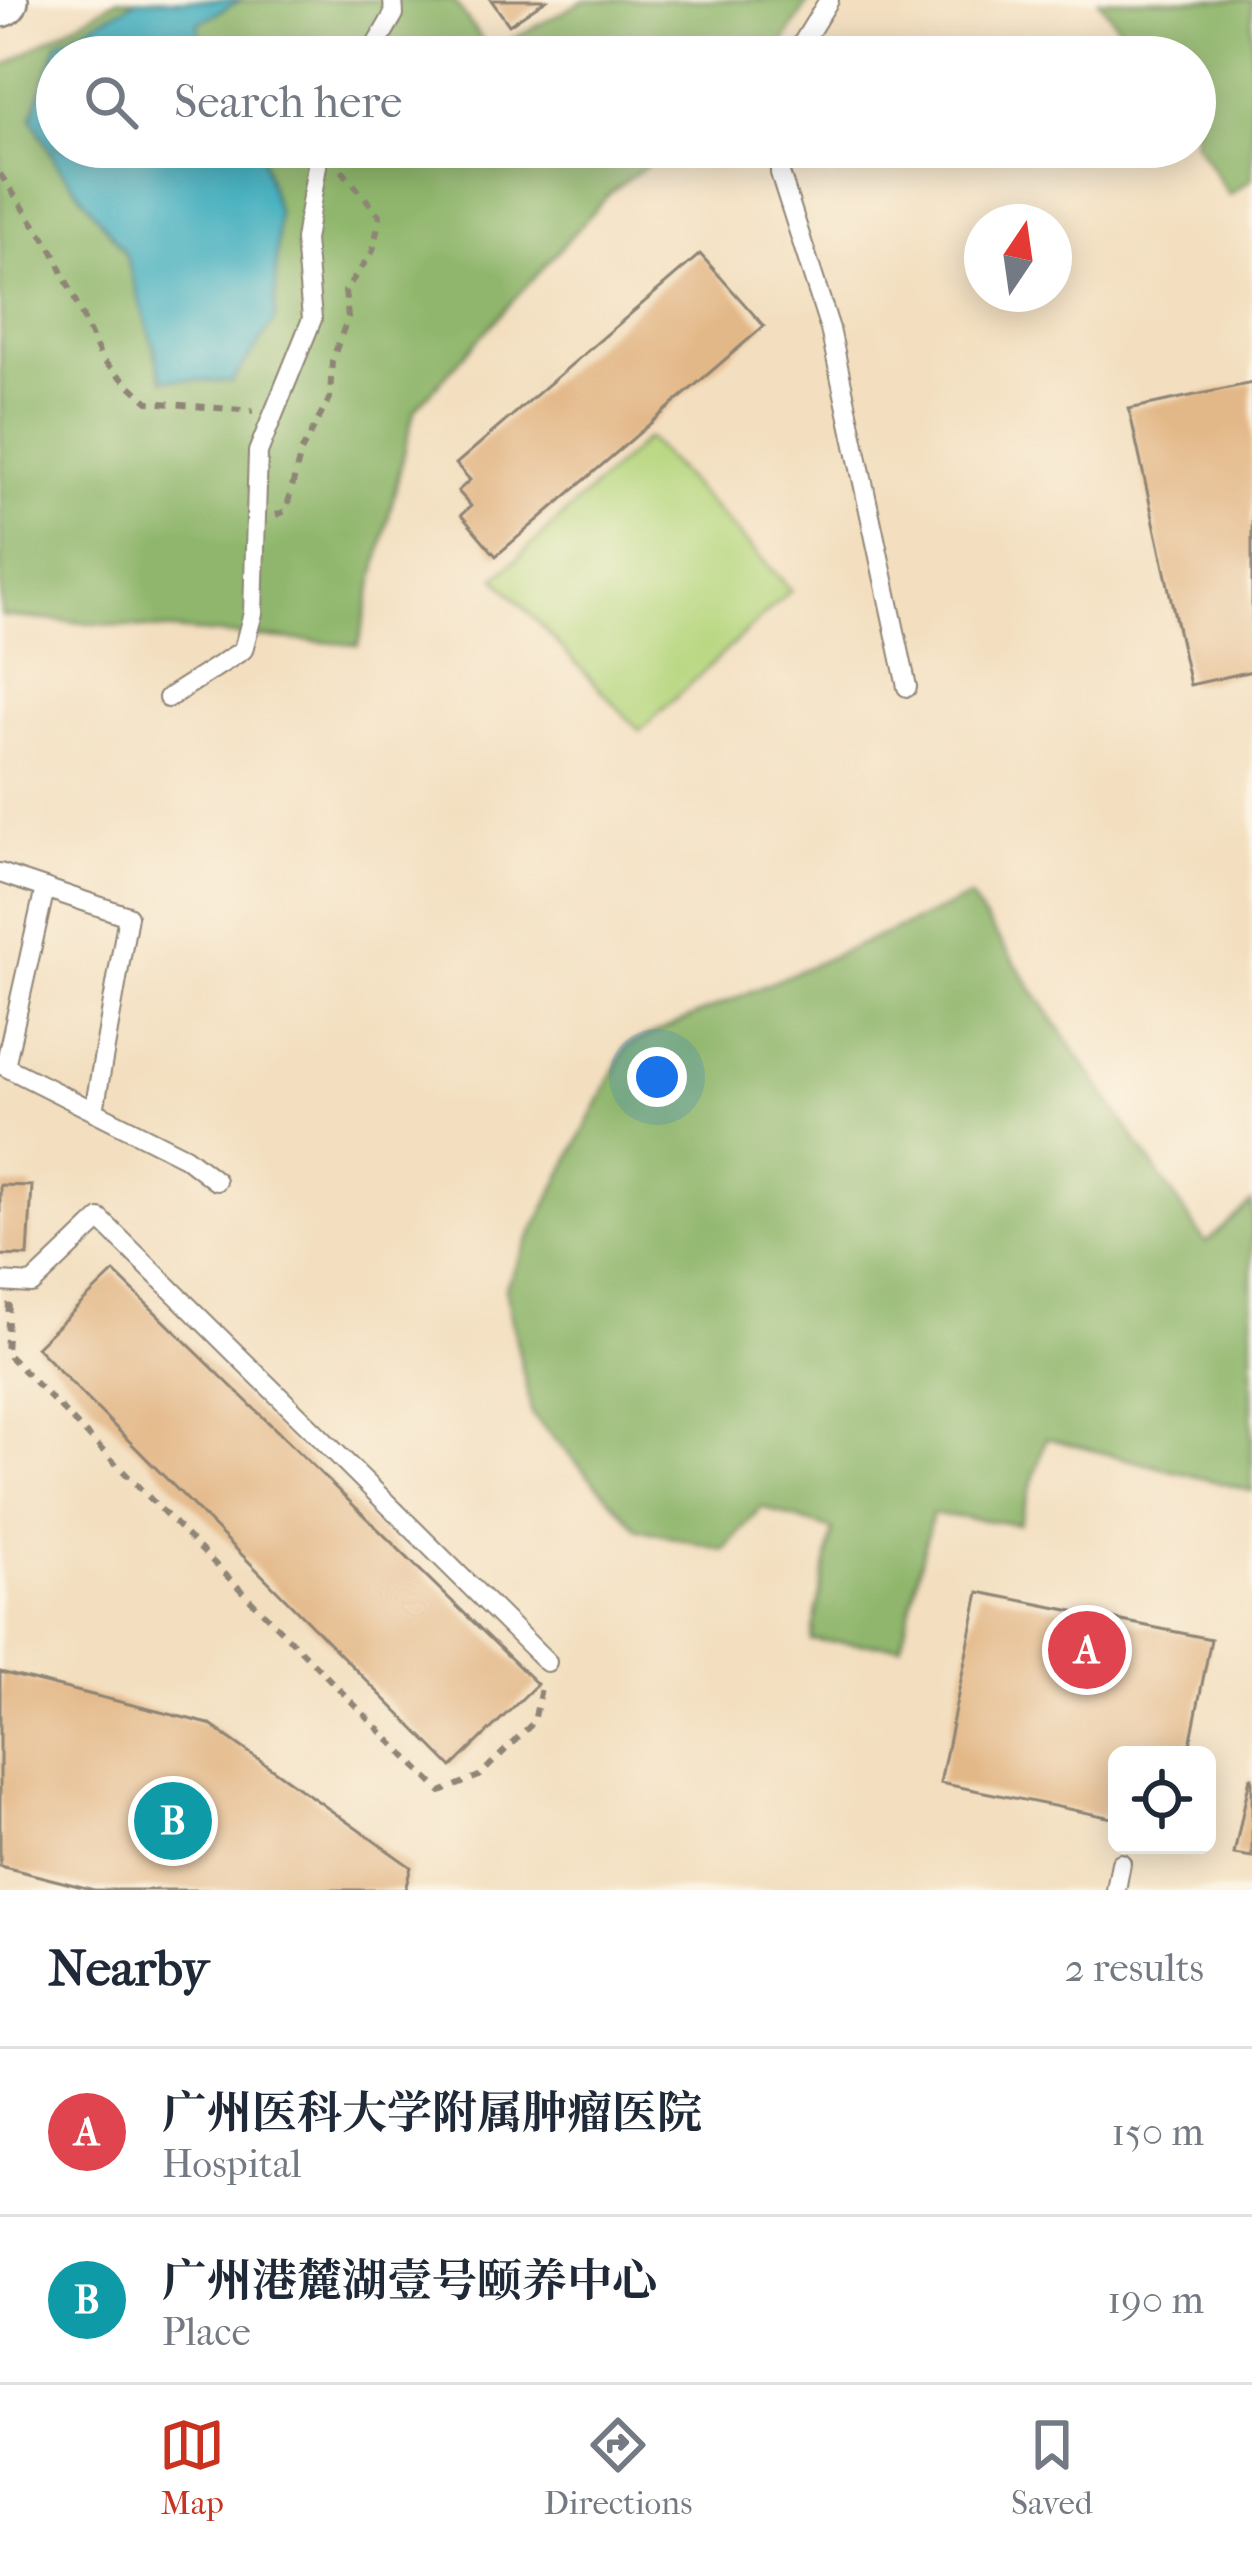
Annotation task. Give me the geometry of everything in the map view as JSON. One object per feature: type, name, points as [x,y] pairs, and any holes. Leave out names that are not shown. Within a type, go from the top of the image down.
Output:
[{"type":"lane","points":[[381,36],[394,14],[393,0]]},
{"type":"lane","points":[[807,36],[829,0]]},
{"type":"lane","points":[[168,698],[243,650],[253,613],[258,452],[311,319],[305,240],[317,168]]},
{"type":"lane","points":[[780,168],[830,329],[907,687]]},
{"type":"lane","points":[[0,873],[128,916],[94,1111]]},
{"type":"lane","points":[[44,888],[2,1065],[185,1157],[215,1181]]},
{"type":"lane","points":[[5,1282],[32,1284],[100,1219],[547,1662]]},
{"type":"lane","points":[[1116,1890],[1121,1863]]},
{"type":"path","points":[[0,174],[53,251],[102,360],[148,402],[272,413]]},
{"type":"path","points":[[5,1282],[6,1353],[441,1792],[479,1777],[534,1722],[547,1662]]},
{"type":"green space","points":[[117,0],[138,0],[71,36],[55,36]]},
{"type":"green space","points":[[241,0],[453,0],[479,36],[200,36],[197,23]]},
{"type":"green space","points":[[585,0],[809,0],[788,36],[518,36]]},
{"type":"green space","points":[[1099,0],[1252,0],[1252,179],[1229,195],[1212,168],[1216,168],[1216,36],[1126,36]]},
{"type":"green space","points":[[36,47],[32,118],[36,168],[60,168],[125,252],[163,379],[278,214],[265,168],[643,168],[609,194],[414,411],[358,645],[1,616],[0,68]]},
{"type":"green space","points":[[647,438],[791,590],[640,731],[496,578]]},
{"type":"green space","points":[[970,897],[1206,1243],[1252,1202],[1252,1491],[1046,1438],[1019,1524],[932,1514],[901,1646],[811,1640],[833,1530],[761,1507],[724,1550],[638,1529],[532,1415],[505,1288],[627,1045]]},
{"type":"water","points":[[138,0],[241,0],[198,23],[201,36],[71,36]]},
{"type":"water","points":[[60,168],[265,168],[278,214],[275,320],[232,382],[163,379],[125,252]]},
{"type":"building","points":[[491,0],[546,0],[509,25]]},
{"type":"building","points":[[700,254],[764,326],[496,556],[461,515],[471,506],[458,491],[470,480],[456,464]]},
{"type":"building","points":[[1252,383],[1252,671],[1190,685],[1129,409]]},
{"type":"building","points":[[0,1185],[32,1186],[28,1256],[0,1255]]},
{"type":"building","points":[[114,1272],[537,1684],[452,1767],[36,1347]]},
{"type":"building","points":[[979,1592],[1211,1639],[1190,1746],[1108,1746],[1108,1817],[940,1783]]},
{"type":"building","points":[[0,1672],[209,1724],[411,1867],[405,1890],[94,1890],[0,1866]]},
{"type":"building","points":[[1252,1778],[1252,1857],[1234,1854]]},
{"type":"place","name":"广州医科大学附属肿瘤医院","points":[[1087,1650]]},
{"type":"place","name":"广州港麓湖壹号颐养中心","points":[[173,1821]]}]
